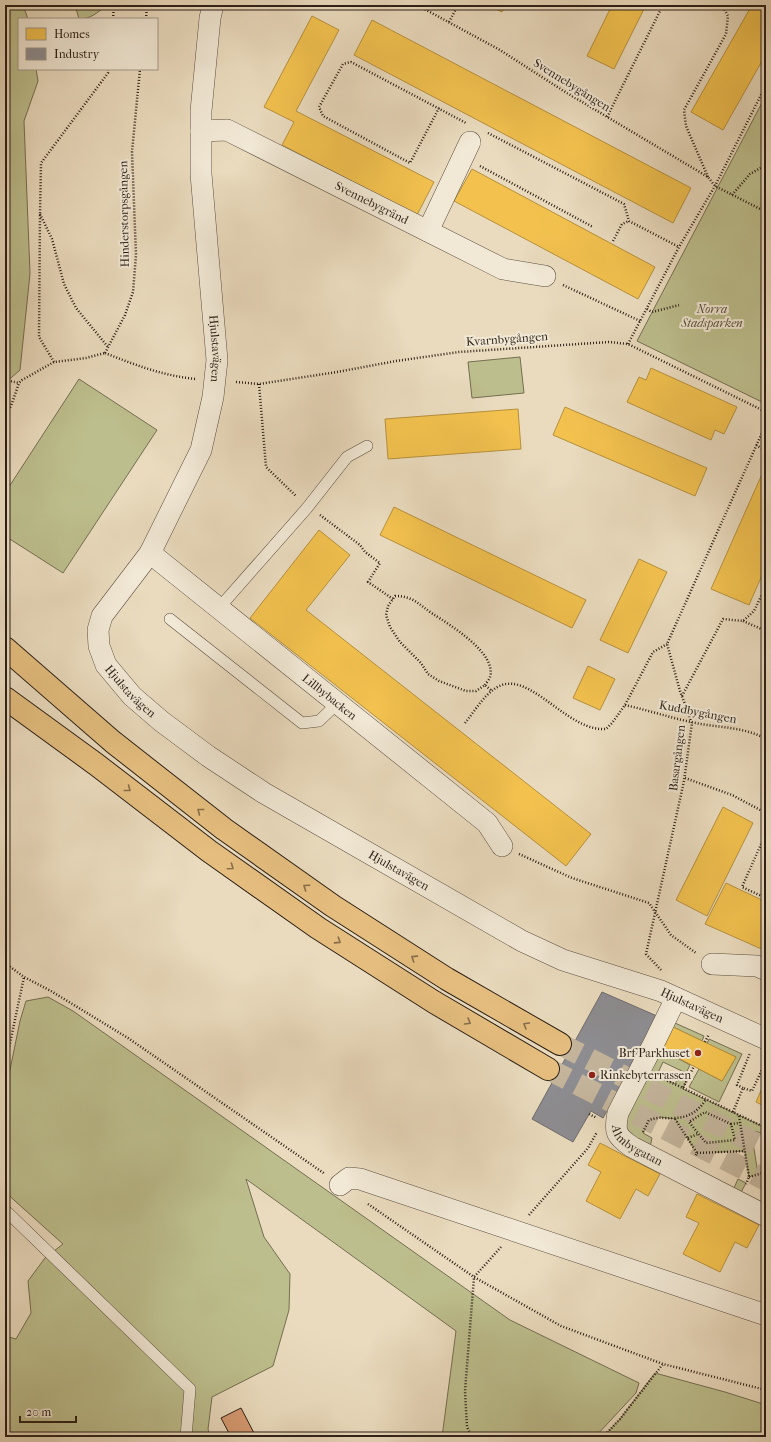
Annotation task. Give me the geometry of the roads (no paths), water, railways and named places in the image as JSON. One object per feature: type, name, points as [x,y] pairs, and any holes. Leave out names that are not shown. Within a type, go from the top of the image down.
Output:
[{"type":"highway","points":[[5,648],[113,742],[224,829],[333,906],[447,979],[560,1044]]},
{"type":"highway","points":[[5,684],[97,765]]},
{"type":"highway","points":[[5,698],[97,765],[209,851],[318,928],[434,1002],[548,1069]]},
{"type":"street","name":"Hjulstavägen","points":[[214,5],[210,18],[200,131],[201,174],[217,360],[214,390],[201,450],[150,553],[102,616],[98,630],[99,646],[106,664],[132,696],[208,756],[264,793],[522,941],[563,960],[660,991],[766,1039]]},
{"type":"street","name":"Svennebygränd","points":[[200,131],[227,130],[503,269],[544,276]]},
{"type":"street","points":[[428,232],[467,150]]},
{"type":"street","name":"Lillbybacken","points":[[150,553],[487,823],[502,846]]},
{"type":"street","points":[[712,964],[757,966],[766,970]]},
{"type":"street","name":"Almbygatan","points":[[676,998],[618,1113],[616,1131],[620,1139],[635,1148],[766,1216]]},
{"type":"street","points":[[340,1185],[349,1178],[360,1179],[766,1315]]},
{"type":"lane","points":[[219,608],[309,506],[347,458],[366,446]]},
{"type":"lane","points":[[170,619],[302,723],[319,721],[337,704]]},
{"type":"lane","points":[[5,1210],[190,1389],[186,1437]]},
{"type":"tunnel","points":[[560,1044],[766,1149]]},
{"type":"tunnel","points":[[548,1069],[766,1180]]},
{"type":"place","name":"Brf Parkhuset","points":[[698,1053]]},
{"type":"place","name":"Rinkebyterrassen","points":[[592,1075]]},
{"type":"park label","name":"Norra Stadsparken","points":[[712,316]]}]
